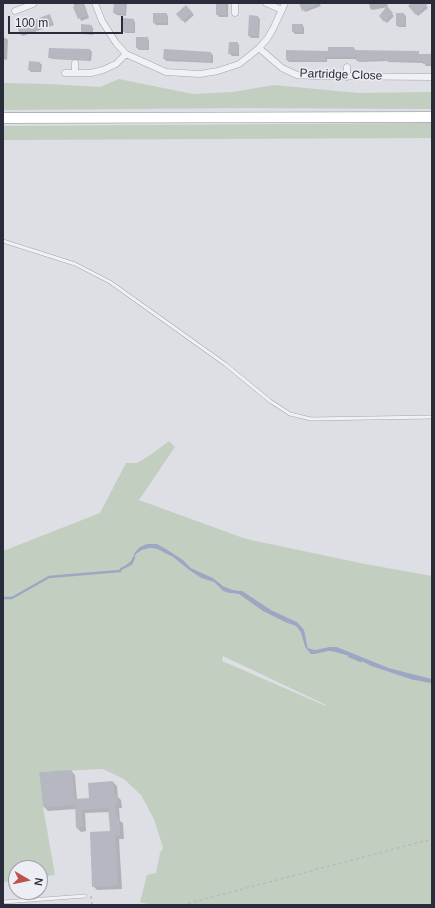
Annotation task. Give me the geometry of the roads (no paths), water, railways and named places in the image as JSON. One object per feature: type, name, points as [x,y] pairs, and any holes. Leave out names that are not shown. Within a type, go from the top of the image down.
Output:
[{"type":"highway","points":[[3,118],[432,117]]},
{"type":"street","points":[[95,3],[102,21],[116,43],[126,54],[166,72],[200,74],[218,71],[238,64],[260,48],[273,29],[285,3]]},
{"type":"street","points":[[233,15],[235,3]]},
{"type":"street","points":[[266,3],[282,10]]},
{"type":"street","points":[[15,11],[22,6],[33,4]]},
{"type":"street","name":"Partridge Close","points":[[260,48],[282,68],[289,72],[305,76],[432,77]]},
{"type":"street","points":[[65,72],[91,73],[103,70],[116,64],[126,54]]},
{"type":"street","points":[[75,63],[75,73]]},
{"type":"street","points":[[347,67],[347,77]]},
{"type":"lane","points":[[3,241],[75,264],[110,282],[225,364],[270,402],[290,414],[311,419],[432,417]]},
{"type":"lane","points":[[3,902],[85,896]]},
{"type":"water","points":[[147,544],[157,544],[183,560],[191,568],[213,578],[223,586],[233,590],[242,591],[271,610],[297,622],[304,630],[308,648],[315,650],[337,647],[389,668],[432,679],[432,682],[425,680],[413,680],[371,666],[356,658],[335,652],[329,651],[311,654],[305,647],[301,633],[296,626],[263,611],[239,594],[223,591],[214,582],[201,578],[173,557],[157,549],[150,548],[142,550],[136,554],[131,564],[121,569],[131,561],[135,552],[140,547]]},
{"type":"waterway","points":[[3,598],[12,598],[49,577],[120,571],[131,564],[134,558]]},
{"type":"waterway","points":[[349,656],[361,661]]},
{"type":"waterway","points":[[421,680],[432,682]]}]
